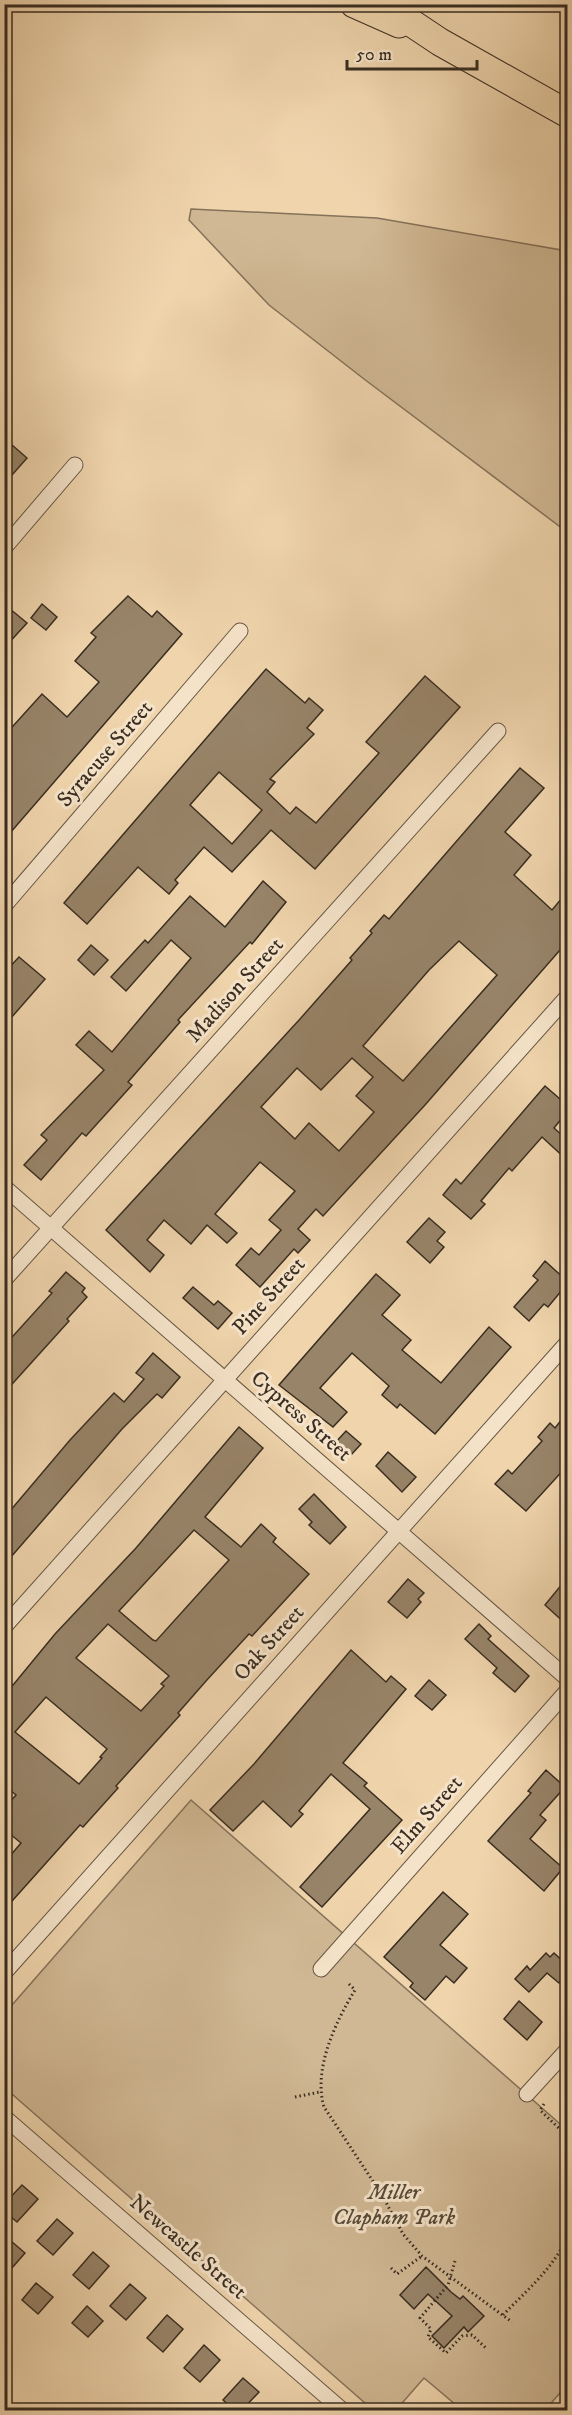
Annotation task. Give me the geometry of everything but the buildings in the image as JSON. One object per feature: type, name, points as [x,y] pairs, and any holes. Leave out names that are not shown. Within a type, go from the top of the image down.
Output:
[{"type":"highway","points":[[354,4],[440,42]]},
{"type":"highway","points":[[383,4],[440,42],[567,114]]},
{"type":"street","points":[[4,548],[75,465]]},
{"type":"street","name":"Syracuse Street","points":[[4,906],[240,631]]},
{"type":"street","name":"Madison Street","points":[[4,1280],[498,731]]},
{"type":"street","name":"Pine Street","points":[[4,1627],[567,996]]},
{"type":"street","name":"Cypress Street","points":[[4,1187],[567,1678]]},
{"type":"street","name":"Oak Street","points":[[4,1973],[567,1342]]},
{"type":"street","name":"Elm Street","points":[[321,1969],[567,1690]]},
{"type":"street","points":[[527,2094],[567,2049]]},
{"type":"street","name":"Newcastle Street","points":[[4,2117],[342,2410]]},
{"type":"lane","points":[[4,2404],[12,2410]]},
{"type":"path","points":[[348,1984],[355,1990],[340,2014],[328,2046],[320,2092],[324,2107],[382,2195],[403,2234],[422,2256],[512,2322]]},
{"type":"path","points":[[295,2097],[320,2092]]},
{"type":"path","points":[[544,2104],[540,2110],[567,2137]]},
{"type":"path","points":[[503,2315],[562,2250],[567,2233],[564,2173],[567,2164]]},
{"type":"path","points":[[391,2268],[397,2274],[422,2256]]},
{"type":"path","points":[[455,2261],[448,2285],[420,2318],[431,2329],[428,2337],[446,2353],[462,2336],[472,2335],[488,2349]]},
{"type":"green space","points":[[191,209],[377,218],[567,251],[567,532],[269,305],[189,220]]},
{"type":"green space","name":"Miller Clapham Park","points":[[191,1800],[567,2130],[567,2385],[545,2410],[462,2410],[424,2378],[396,2410],[373,2410],[5,2088],[5,2013]]}]
